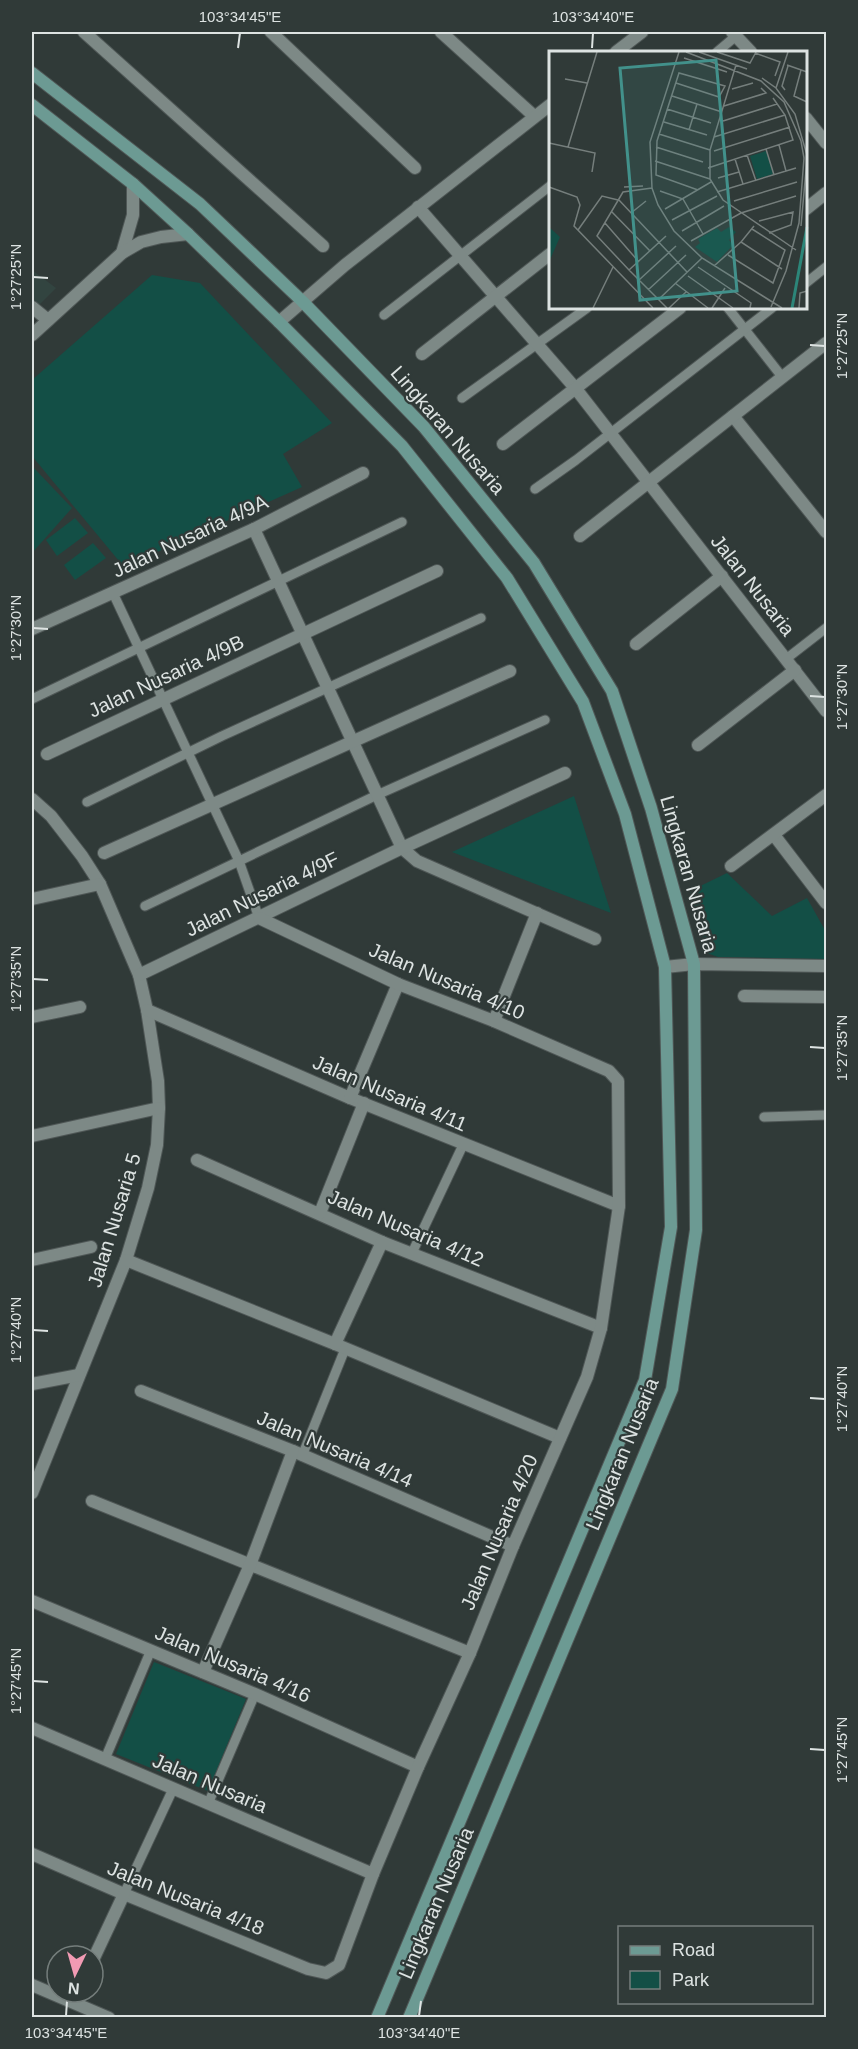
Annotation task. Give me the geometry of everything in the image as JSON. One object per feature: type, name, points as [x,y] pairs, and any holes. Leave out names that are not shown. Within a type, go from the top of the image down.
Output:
[{"type":"main road","name":"Lingkaran Nusaria","points":[[32,73],[200,204],[302,301],[424,427],[534,563],[612,691],[651,808],[694,964],[696,1230],[672,1389],[409,2018]]},
{"type":"main road","name":"Lingkaran Nusaria","points":[[32,105],[133,184],[279,322],[402,446],[507,578],[583,702],[625,814],[665,967],[671,1227],[645,1380],[377,2018]]},
{"type":"street","points":[[84,32],[99,36],[323,246]]},
{"type":"street","points":[[271,32],[415,168]]},
{"type":"street","points":[[617,51],[642,32]]},
{"type":"street","points":[[446,33],[534,117]]},
{"type":"street","points":[[734,34],[750,51]]},
{"type":"street","points":[[279,322],[418,207],[549,106]]},
{"type":"street","points":[[808,125],[826,143]]},
{"type":"street","points":[[122,253],[133,215],[133,184]]},
{"type":"street","points":[[807,208],[826,193]]},
{"type":"street","name":"Jalan Nusaria","points":[[418,207],[576,389],[826,711]]},
{"type":"street","points":[[32,335],[122,253],[141,242],[188,234]]},
{"type":"street","points":[[422,354],[549,255]]},
{"type":"street","points":[[32,307],[48,320]]},
{"type":"street","points":[[503,444],[679,309]]},
{"type":"street","points":[[579,536],[826,343]]},
{"type":"street","points":[[734,416],[826,532]]},
{"type":"street","name":"Jalan Nusaria 4/9A","points":[[32,629],[254,529],[363,473]]},
{"type":"street","points":[[254,529],[402,848],[417,861],[595,939]]},
{"type":"street","name":"Jalan Nusaria 4/9B","points":[[46,754],[437,571]]},
{"type":"street","points":[[636,644],[722,576]]},
{"type":"street","points":[[698,745],[795,670]]},
{"type":"street","points":[[104,853],[510,671]]},
{"type":"street","name":"Jalan Nusaria 4/9F","points":[[139,975],[402,848],[565,773]]},
{"type":"street","points":[[731,866],[826,795]]},
{"type":"street","name":"Jalan Nusaria 5","points":[[32,799],[51,816],[100,884],[139,975],[158,1081],[159,1108],[157,1145],[150,1178],[126,1260],[32,1493]]},
{"type":"street","points":[[774,835],[826,903]]},
{"type":"street","points":[[32,899],[100,884]]},
{"type":"street","points":[[494,1021],[537,913]]},
{"type":"street","name":"Jalan Nusaria 4/10","points":[[259,918],[398,984],[494,1021],[609,1071],[618,1082]]},
{"type":"street","points":[[665,967],[694,964],[826,966]]},
{"type":"street","points":[[350,1098],[398,984]]},
{"type":"street","points":[[744,996],[826,997]]},
{"type":"street","points":[[32,1017],[80,1007]]},
{"type":"street","name":"Jalan Nusaria 4/11","points":[[147,1010],[463,1145],[619,1206]]},
{"type":"street","name":"Jalan Nusaria 4/20","points":[[326,1973],[339,1965],[373,1874],[418,1767],[470,1653],[513,1546],[587,1377],[601,1328],[619,1206],[618,1082]]},
{"type":"street","points":[[320,1213],[364,1103]]},
{"type":"street","points":[[32,1136],[159,1108]]},
{"type":"street","name":"Jalan Nusaria 4/12","points":[[197,1160],[382,1242],[601,1328]]},
{"type":"street","points":[[340,1346],[382,1242]]},
{"type":"street","points":[[32,1260],[91,1247]]},
{"type":"street","points":[[126,1260],[560,1438]]},
{"type":"street","points":[[32,1384],[79,1375]]},
{"type":"street","name":"Jalan Nusaria 4/14","points":[[141,1391],[297,1454],[513,1546]]},
{"type":"street","points":[[203,1672],[297,1454]]},
{"type":"street","points":[[92,1501],[470,1653]]},
{"type":"street","name":"Jalan Nusaria 4/16","points":[[32,1601],[255,1694],[418,1767]]},
{"type":"street","name":"Jalan Nusaria","points":[[32,1728],[373,1874]]},
{"type":"street","name":"Jalan Nusaria 4/18","points":[[32,1854],[308,1969],[326,1973]]},
{"type":"street","points":[[101,1944],[124,1894]]},
{"type":"street","points":[[87,2004],[109,2018]]},
{"type":"lane","points":[[718,51],[734,34]]},
{"type":"lane","points":[[384,315],[549,187]]},
{"type":"lane","points":[[807,282],[826,267]]},
{"type":"lane","points":[[462,398],[586,309]]},
{"type":"lane","points":[[729,309],[783,378]]},
{"type":"lane","points":[[535,489],[771,309]]},
{"type":"lane","points":[[32,699],[402,522]]},
{"type":"lane","points":[[112,593],[239,861],[259,918]]},
{"type":"lane","points":[[87,801],[481,618]]},
{"type":"lane","points":[[786,659],[826,628]]},
{"type":"lane","points":[[145,906],[377,795],[545,720]]},
{"type":"lane","points":[[764,1117],[826,1115]]},
{"type":"lane","points":[[412,1253],[463,1145]]},
{"type":"lane","points":[[297,1454],[340,1346]]},
{"type":"lane","points":[[105,1759],[151,1650]]},
{"type":"lane","points":[[208,1804],[255,1694]]},
{"type":"lane","points":[[124,1894],[173,1789]]},
{"type":"shaded area","points":[[32,270],[56,288],[32,312]]},
{"type":"green space","points":[[152,275],[200,283],[332,423],[283,454],[302,487],[124,567],[32,456],[32,380]]},
{"type":"green space","points":[[32,466],[72,508],[32,553]]},
{"type":"green space","points":[[75,518],[88,533],[57,556],[46,540]]},
{"type":"green space","points":[[93,543],[106,558],[75,580],[64,565]]},
{"type":"green space","points":[[574,796],[611,913],[452,852]]},
{"type":"green space","points":[[727,873],[772,916],[807,898],[826,932],[826,959],[718,957],[707,953],[690,891]]},
{"type":"green space","points":[[154,1662],[246,1699],[208,1791],[116,1754]]}]
